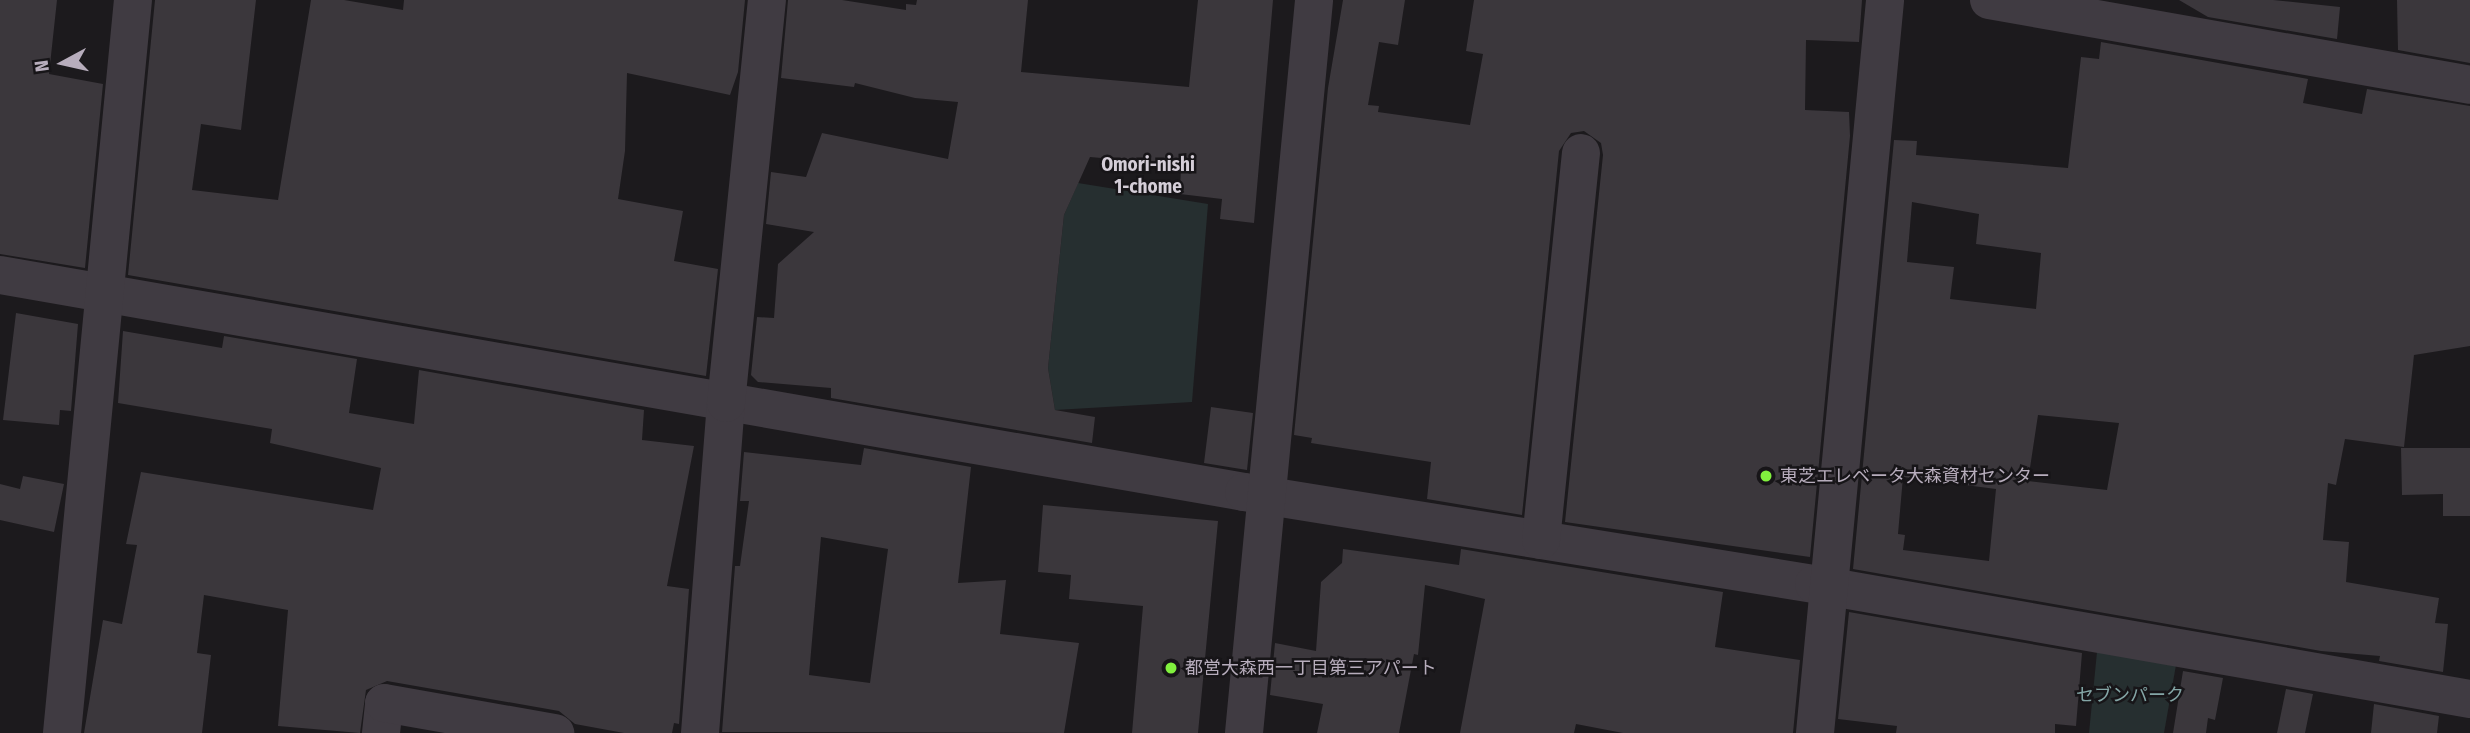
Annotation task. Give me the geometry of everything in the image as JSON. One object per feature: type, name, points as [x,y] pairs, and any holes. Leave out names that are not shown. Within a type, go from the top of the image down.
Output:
[{"type":"street","points":[[62,733],[133,0]]},
{"type":"street","points":[[699,733],[726,403],[767,0]]},
{"type":"street","points":[[1244,733],[1314,0]]},
{"type":"street","points":[[1815,733],[1885,0]]},
{"type":"street","points":[[1989,0],[2470,85]]},
{"type":"street","points":[[1541,540],[1581,153]]},
{"type":"street","points":[[0,275],[1267,496],[1828,586],[2470,699]]},
{"type":"street","points":[[381,733],[384,703],[555,733]]},
{"type":"green space","points":[[1078,183],[1208,204],[1192,402],[1055,410],[1048,368],[1064,215]]},
{"type":"green space","name":"セブンパーク","points":[[2097,652],[2176,665],[2164,733],[2089,733]]},
{"type":"building","points":[[0,0],[57,0],[49,74],[103,84],[85,268],[0,254]]},
{"type":"building","points":[[155,0],[256,0],[241,130],[201,124],[192,190],[278,200],[311,0],[344,0],[403,10],[404,0],[745,0],[738,72],[730,95],[627,73],[625,151],[618,199],[683,211],[674,261],[718,269],[706,376],[128,275]]},
{"type":"building","points":[[788,0],[842,0],[906,10],[906,4],[916,5],[917,0],[1028,0],[1021,72],[1189,87],[1198,0],[1273,0],[1254,223],[1220,219],[1222,199],[1180,194],[1181,165],[1090,157],[1064,215],[1048,368],[1055,410],[1095,417],[1092,443],[831,398],[831,388],[758,382],[751,375],[757,317],[774,318],[778,264],[814,232],[766,224],[771,172],[806,177],[822,133],[948,159],[958,102],[915,98],[855,83],[854,87],[781,78]]},
{"type":"building","points":[[1343,0],[1405,0],[1398,45],[1379,42],[1368,105],[1379,106],[1378,112],[1470,125],[1483,54],[1466,51],[1474,0],[1862,0],[1859,42],[1806,40],[1805,110],[1849,112],[1850,136],[1810,557],[1565,522],[1603,155],[1601,143],[1584,131],[1571,133],[1559,151],[1522,515],[1427,499],[1431,462],[1311,443],[1312,438],[1294,435],[1328,88]]},
{"type":"building","points":[[2179,0],[2273,0],[2340,7],[2337,39],[2208,17]]},
{"type":"building","points":[[2397,0],[2470,0],[2470,63],[2398,50]]},
{"type":"building","points":[[2101,42],[2308,79],[2303,103],[2362,114],[2367,89],[2470,106],[2470,346],[2414,355],[2404,447],[2345,439],[2336,485],[2328,483],[2323,540],[2349,542],[2346,582],[2439,598],[2435,623],[2448,624],[2443,672],[2379,661],[2380,656],[2321,651],[1853,569],[1894,140],[1917,141],[1916,155],[2068,168],[2081,57],[2099,59]],"holes":[[[1912,202],[1979,214],[1976,244],[2041,253],[2036,309],[1950,299],[1954,267],[1907,262]],[[2038,415],[2119,423],[2107,490],[2028,481]],[[1903,477],[1996,489],[1989,561],[1903,550],[1905,535],[1898,534]]]},
{"type":"building","points":[[16,313],[78,324],[71,411],[60,410],[59,425],[3,420]]},
{"type":"building","points":[[123,331],[222,348],[224,336],[357,359],[349,413],[414,424],[419,370],[644,410],[642,440],[694,446],[667,586],[689,589],[679,724],[674,723],[672,733],[624,733],[575,724],[559,711],[387,681],[366,690],[360,733],[278,726],[288,610],[204,595],[197,653],[211,655],[202,733],[84,733],[103,620],[122,624],[137,545],[126,544],[141,472],[373,510],[381,468],[270,443],[272,429],[118,403]]},
{"type":"building","points":[[1211,407],[1253,413],[1247,470],[1204,463]]},
{"type":"building","points":[[864,448],[971,467],[958,583],[1006,580],[1000,634],[1079,643],[1064,733],[722,732],[735,566],[740,566],[749,501],[740,501],[744,452],[861,465]],"holes":[[[821,537],[888,549],[870,683],[809,675]]]},
{"type":"building","points":[[2401,448],[2470,448],[2470,516],[2443,516],[2443,494],[2402,495]]},
{"type":"building","points":[[23,476],[64,484],[54,532],[0,520],[0,484],[20,489]]},
{"type":"building","name":"都営大森西一丁目第三アパート","points":[[1043,505],[1218,521],[1198,733],[1132,733],[1143,606],[1069,599],[1071,575],[1038,572]]},
{"type":"building","points":[[1343,549],[1459,565],[1461,549],[1723,592],[1715,647],[1800,660],[1793,733],[1623,733],[1576,724],[1574,733],[1460,733],[1485,599],[1425,585],[1418,655],[1414,654],[1399,733],[1317,733],[1323,704],[1270,695],[1275,643],[1316,651],[1321,582],[1342,563]]},
{"type":"building","points":[[1849,612],[2082,653],[2076,726],[2055,724],[2055,733],[1896,733],[1897,726],[1838,719]]},
{"type":"building","points":[[2183,671],[2223,678],[2215,720],[2208,718],[2206,733],[2173,733]]},
{"type":"building","points":[[2286,689],[2313,694],[2305,733],[2277,733]]},
{"type":"building","points":[[2374,704],[2439,716],[2437,733],[2371,733]]},
{"type":"place","name":"東芝エレベータ大森資材センター","points":[[1766,476]]},
{"type":"place","name":"都営大森西一丁目第三アパート","points":[[1171,668]]},
{"type":"district","name":"Omori-nishi 1-chome","points":[[1148,176]]}]
